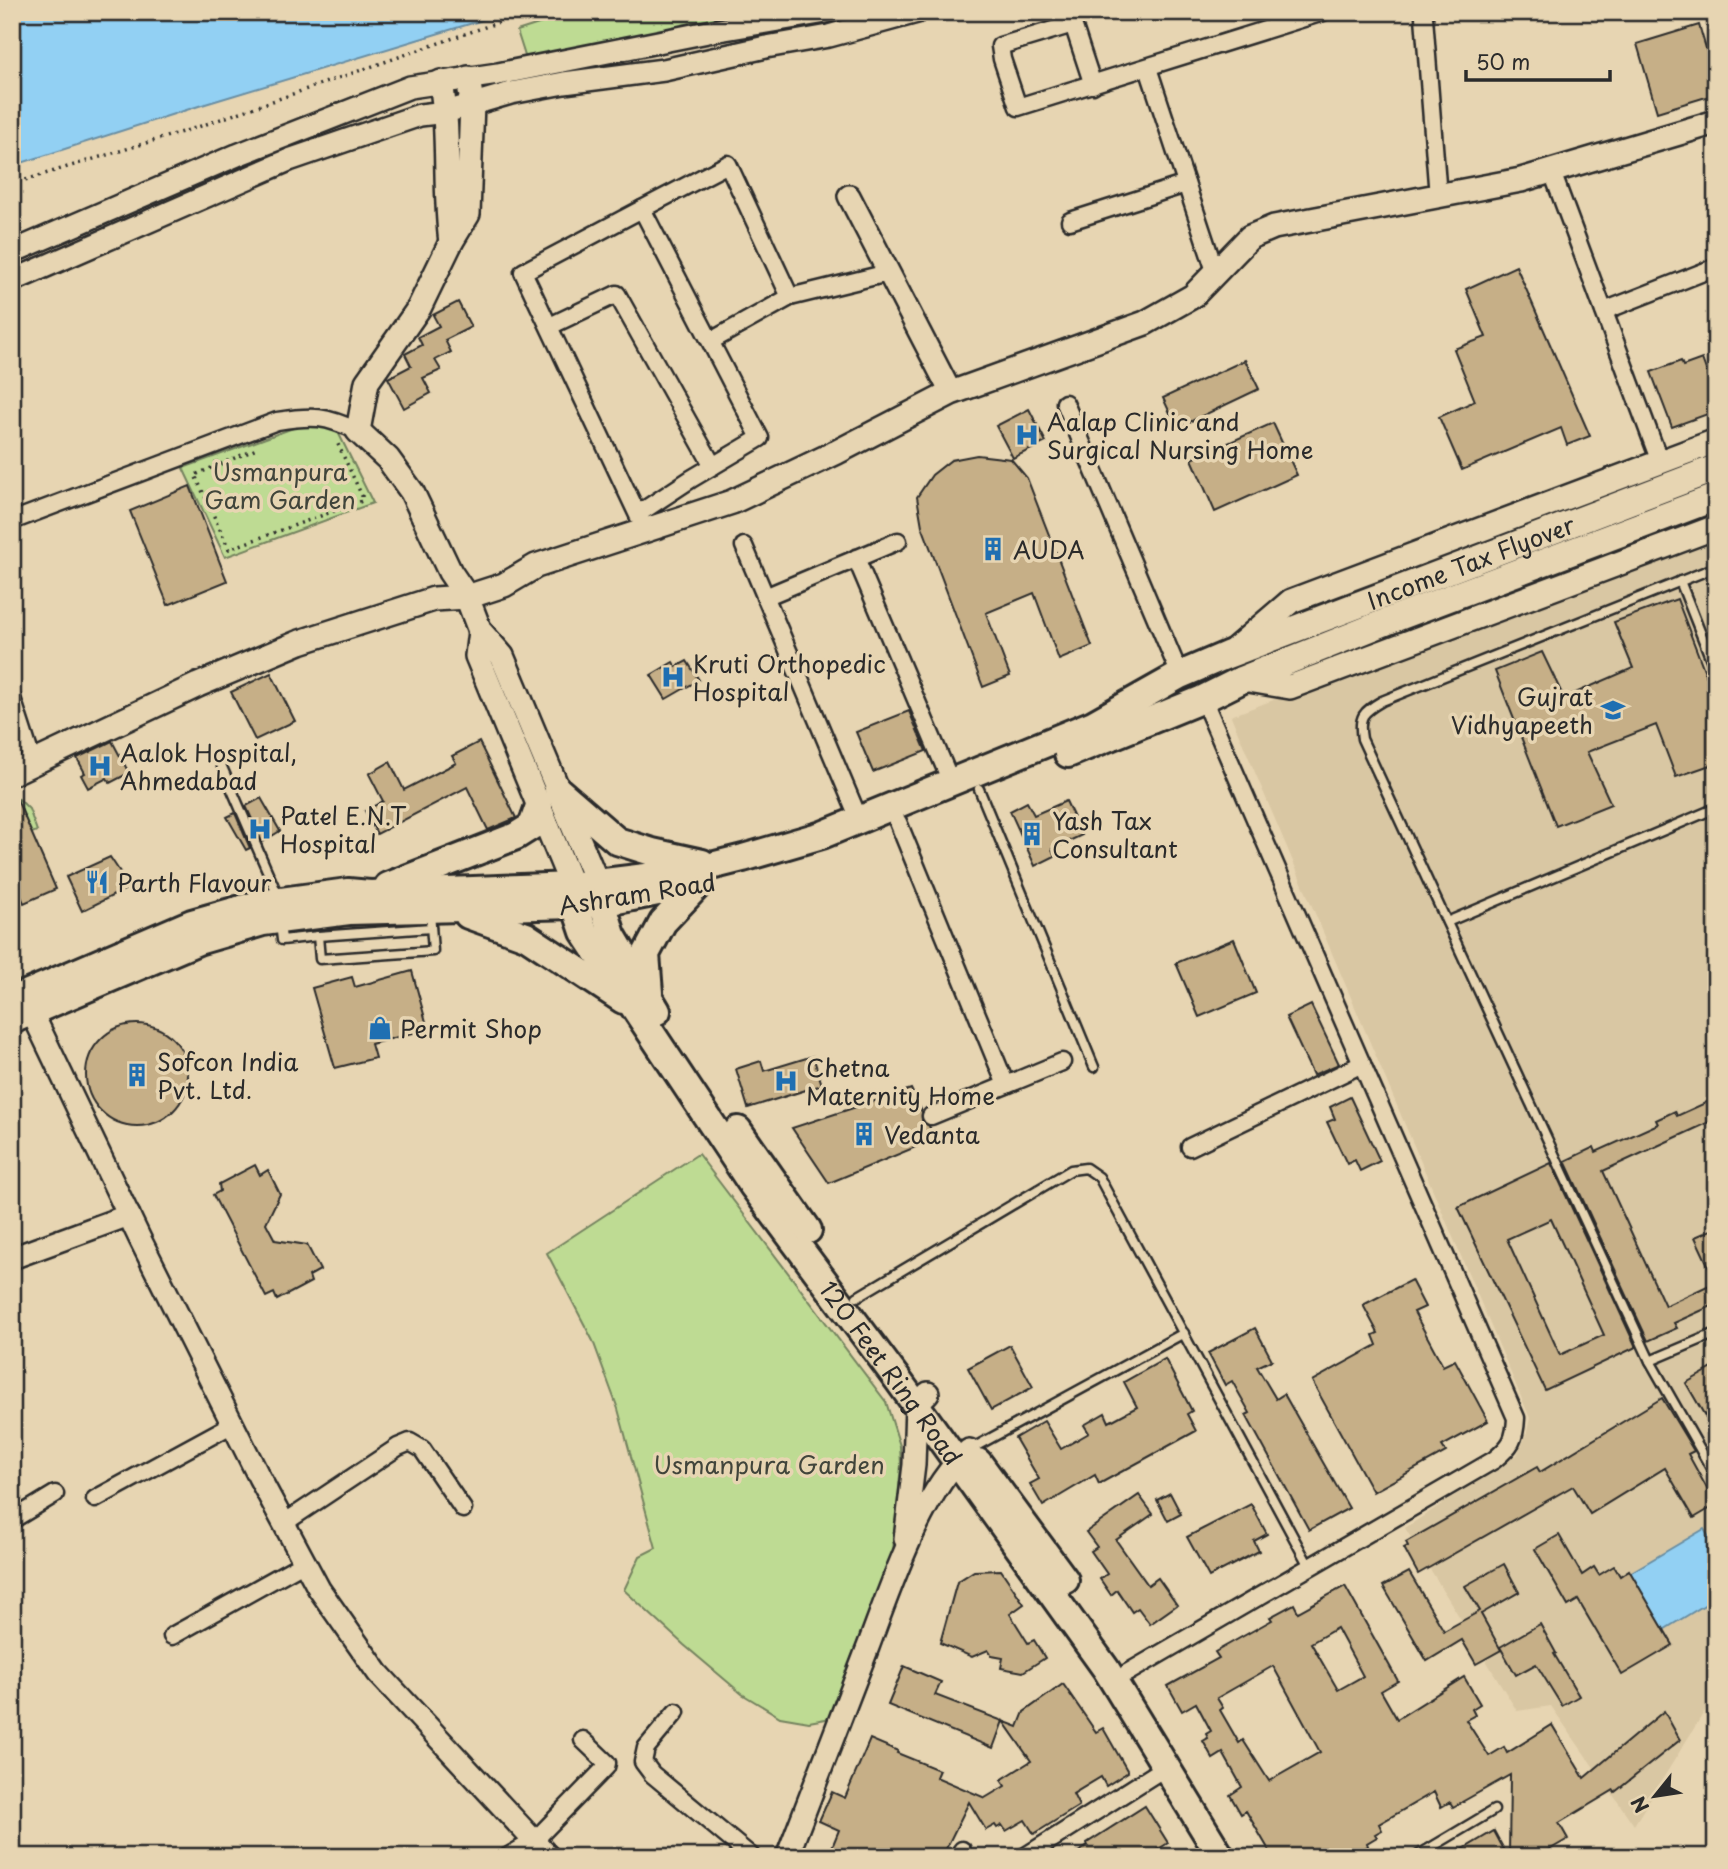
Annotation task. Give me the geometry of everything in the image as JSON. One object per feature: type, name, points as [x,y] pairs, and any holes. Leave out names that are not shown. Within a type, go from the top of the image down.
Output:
[{"type":"main road","points":[[468,78],[472,103],[468,214],[451,242],[419,308],[368,382],[358,431],[388,459],[412,492],[450,572],[467,597],[480,631],[477,656],[548,798],[586,894]]},
{"type":"main road","points":[[441,82],[446,112],[446,211],[451,242]]},
{"type":"main road","points":[[12,773],[198,685],[299,642],[434,599],[467,597],[504,584],[536,566],[642,522],[732,502],[951,393],[1145,323],[1193,296],[1250,237],[1274,227],[1438,197],[1552,172],[1716,122]]},
{"type":"main road","points":[[1227,655],[1291,601],[1716,441]]},
{"type":"main road","name":"Income Tax Flyover","points":[[1227,655],[1716,468]]},
{"type":"main road","name":"Income Tax Flyover","points":[[1243,678],[1596,541],[1716,498]]},
{"type":"main road","points":[[1243,678],[1290,687],[1716,527]]},
{"type":"main road","name":"Ashram Road","points":[[20,1007],[192,923],[259,904],[280,911],[349,911],[438,916],[586,894],[687,872],[822,835],[1093,724],[1180,676],[1227,655]]},
{"type":"main road","name":"Ashram Road","points":[[280,911],[348,892],[586,894],[697,886],[827,851],[1203,699],[1243,678]]},
{"type":"main road","points":[[548,798],[617,841],[652,852],[713,865]]},
{"type":"main road","points":[[370,894],[516,836],[532,826],[548,798]]},
{"type":"main road","points":[[438,916],[526,936],[642,1004],[646,954],[663,922],[697,886]]},
{"type":"main road","name":"120 Feet Ring Road","points":[[586,894],[584,932],[642,1004],[769,1175],[857,1297],[922,1399]]},
{"type":"main road","name":"120 Feet Ring Road","points":[[642,1004],[754,1186],[922,1399],[962,1455],[1106,1669],[1221,1857]]},
{"type":"main road","name":"120 Feet Ring Road","points":[[962,1455],[1040,1544],[1127,1673],[1239,1857]]},
{"type":"street","points":[[12,252],[237,155],[410,87],[498,74],[713,31],[826,12]]},
{"type":"street","points":[[12,281],[289,160],[420,115],[446,112],[472,103],[564,83],[664,70],[829,36],[916,12]]},
{"type":"street","points":[[1093,85],[1073,24],[1000,46],[1018,107],[1093,85],[1148,68],[1323,12]]},
{"type":"street","points":[[1424,17],[1438,197]]},
{"type":"street","points":[[1148,68],[1216,274]]},
{"type":"street","points":[[642,209],[760,438],[713,466],[642,522],[523,272],[642,209],[727,164],[790,297]]},
{"type":"street","points":[[1552,172],[1660,462]]},
{"type":"street","points":[[1070,221],[1186,184]]},
{"type":"street","points":[[849,195],[951,393]]},
{"type":"street","points":[[1604,311],[1716,267]]},
{"type":"street","points":[[710,341],[790,297],[888,273]]},
{"type":"street","points":[[550,326],[617,294],[713,466]]},
{"type":"street","points":[[1065,402],[1180,676]]},
{"type":"street","points":[[12,521],[277,421],[304,416],[329,418],[358,431]]},
{"type":"street","points":[[765,597],[898,541]]},
{"type":"street","points":[[744,546],[859,819]]},
{"type":"street","points":[[856,558],[951,782]]},
{"type":"street","points":[[12,698],[33,763]]},
{"type":"street","points":[[1127,1673],[1494,1460],[1512,1443],[1515,1433],[1516,1418],[1203,699]]},
{"type":"street","points":[[898,822],[1006,1085]]},
{"type":"street","points":[[20,1007],[319,1589],[378,1673],[549,1857]]},
{"type":"street","points":[[931,1116],[1062,1062]]},
{"type":"street","points":[[1190,1147],[1362,1064]]},
{"type":"street","points":[[12,1258],[129,1216]]},
{"type":"street","points":[[903,1555],[922,1399]]},
{"type":"street","points":[[95,1499],[233,1424]]},
{"type":"street","points":[[284,1523],[398,1447],[410,1443],[422,1448],[463,1509]]},
{"type":"street","points":[[787,1857],[903,1555],[934,1493],[962,1455]]},
{"type":"street","points":[[12,1520],[55,1494]]},
{"type":"street","points":[[172,1636],[305,1562]]},
{"type":"street","points":[[676,1712],[646,1748],[643,1762],[652,1774],[752,1857]]},
{"type":"street","points":[[507,1857],[534,1841],[606,1767],[607,1763],[583,1740]]},
{"type":"street","points":[[1024,1857],[1166,1767]]},
{"type":"lane","points":[[1716,567],[1382,701],[1366,710],[1359,723],[1362,738],[1650,1361],[1716,1477]]},
{"type":"lane","points":[[1680,581],[1716,672]]},
{"type":"lane","points":[[222,767],[280,911],[282,940],[438,916],[433,951],[320,959],[318,936]]},
{"type":"lane","points":[[979,789],[1094,1067]]},
{"type":"lane","points":[[1447,922],[1716,808]]},
{"type":"lane","points":[[857,1297],[1071,1170],[1086,1168],[1099,1177],[1310,1568]]},
{"type":"lane","points":[[962,1455],[1184,1333]]},
{"type":"lane","points":[[1650,1361],[1716,1333]]},
{"type":"lane","points":[[1415,1857],[1494,1810]]},
{"type":"path","points":[[12,184],[195,128],[528,12]]},
{"type":"path","points":[[264,446],[195,475],[229,549],[362,500],[333,435]]},
{"type":"path","points":[[210,446],[218,465]]},
{"type":"shaded area","points":[[1716,534],[1716,1693],[1634,1825],[1551,1706],[1517,1711],[1405,1528],[1517,1455],[1526,1436],[1530,1418],[1231,716]]},
{"type":"green space","points":[[576,12],[743,12],[526,59],[517,31]]},
{"type":"green space","name":"Usmanpura Gam Garden","points":[[307,423],[336,428],[373,503],[225,557],[183,468]]},
{"type":"green space","points":[[19,799],[29,809],[37,831],[12,841],[12,802]]},
{"type":"green space","name":"Usmanpura Garden","points":[[698,1154],[886,1402],[900,1446],[901,1465],[893,1551],[831,1718],[809,1722],[780,1717],[742,1694],[624,1590],[640,1556],[656,1548],[618,1409],[593,1341],[547,1253]]},
{"type":"water","points":[[12,12],[509,12],[12,166]]},
{"type":"water","points":[[1704,1529],[1716,1549],[1716,1598],[1624,1654],[1589,1597]]},
{"type":"building","points":[[1699,25],[1716,82],[1716,94],[1657,112],[1637,44]]},
{"type":"building","points":[[1516,266],[1590,436],[1567,445],[1561,428],[1462,470],[1439,417],[1475,401],[1454,349],[1486,337],[1466,289]]},
{"type":"building","points":[[458,302],[471,327],[445,340],[451,352],[435,360],[441,370],[423,378],[431,393],[404,408],[388,378],[411,366],[405,354],[422,345],[418,337],[439,326],[433,315]]},
{"type":"building","points":[[1702,359],[1714,392],[1711,393],[1716,411],[1672,427],[1651,372],[1681,361],[1683,366]]},
{"type":"building","points":[[1245,360],[1259,389],[1177,428],[1163,398]]},
{"type":"building","points":[[1029,409],[1046,442],[1013,458],[996,426]]},
{"type":"building","points":[[1273,423],[1297,475],[1215,512],[1192,459]]},
{"type":"building","name":"AUDA","points":[[977,455],[1011,459],[1027,478],[1092,646],[1059,660],[1034,593],[986,613],[1010,676],[983,687],[922,526],[917,497],[932,475],[951,460]]},
{"type":"building","points":[[190,486],[227,581],[168,605],[130,511]]},
{"type":"building","name":"Gujrat Vidhyapeeth","points":[[1677,599],[1716,701],[1716,763],[1676,777],[1656,725],[1587,752],[1611,804],[1556,826],[1495,671],[1542,652],[1564,698],[1633,668],[1614,622]]},
{"type":"building","points":[[687,661],[699,680],[666,699],[651,675],[673,662],[676,667]]},
{"type":"building","points":[[271,673],[295,721],[255,740],[231,692]]},
{"type":"building","points":[[909,711],[926,751],[873,772],[856,732]]},
{"type":"building","points":[[112,741],[129,773],[110,783],[107,778],[88,788],[81,775],[85,773],[77,758]]},
{"type":"building","points":[[479,742],[516,818],[488,830],[467,787],[377,834],[365,811],[383,801],[369,774],[390,762],[404,790],[456,763],[452,756]]},
{"type":"building","points":[[12,788],[56,889],[24,903],[12,877]]},
{"type":"building","points":[[261,798],[280,831],[262,842],[246,806]]},
{"type":"building","points":[[1066,801],[1082,835],[1052,849],[1055,856],[1035,866],[1010,811],[1027,802],[1034,815]]},
{"type":"building","points":[[235,813],[250,848],[246,850],[227,817]]},
{"type":"building","name":"Parth Flavour","points":[[110,857],[130,887],[82,911],[66,877]]},
{"type":"building","points":[[1234,939],[1256,993],[1199,1017],[1176,963]]},
{"type":"building","points":[[412,971],[428,1029],[371,1044],[375,1058],[335,1068],[312,988],[352,977],[355,987]]},
{"type":"building","points":[[1311,1005],[1339,1064],[1313,1075],[1286,1017]]},
{"type":"building","name":"Sofcon India Pvt. Ltd.","points":[[137,1024],[156,1028],[173,1039],[184,1056],[188,1075],[184,1094],[173,1111],[156,1122],[137,1126],[118,1122],[101,1111],[90,1094],[86,1075],[90,1056],[101,1039],[118,1028]]},
{"type":"building","points":[[813,1056],[822,1085],[748,1108],[736,1069],[761,1061],[764,1071]]},
{"type":"building","name":"Vedanta","points":[[911,1089],[922,1112],[922,1121],[929,1126],[935,1139],[829,1183],[792,1128]]},
{"type":"building","points":[[1350,1097],[1380,1161],[1360,1171],[1355,1160],[1347,1164],[1327,1122],[1335,1119],[1330,1107]]},
{"type":"building","points":[[1716,1098],[1716,1119],[1603,1171],[1665,1306],[1716,1282],[1716,1304],[1674,1323],[1677,1328],[1648,1341],[1565,1161],[1594,1147],[1596,1152],[1658,1124],[1656,1120],[1675,1111],[1677,1116]]},
{"type":"building","points":[[1551,1163],[1636,1347],[1545,1390],[1458,1207]],"holes":[[[1551,1219],[1604,1335],[1560,1355],[1507,1239]]]},
{"type":"building","points":[[255,1165],[260,1175],[268,1170],[280,1194],[266,1223],[275,1240],[307,1245],[320,1270],[309,1276],[311,1282],[277,1300],[274,1293],[266,1297],[213,1195],[220,1191],[219,1184]]},
{"type":"building","points":[[1716,1228],[1716,1282],[1695,1237]]},
{"type":"building","points":[[1411,1280],[1425,1307],[1414,1312],[1443,1366],[1455,1360],[1488,1421],[1442,1446],[1446,1452],[1373,1492],[1312,1381],[1377,1345],[1373,1335],[1378,1333],[1363,1305]]},
{"type":"building","points":[[1255,1328],[1272,1360],[1257,1367],[1276,1399],[1284,1394],[1349,1508],[1309,1530],[1246,1415],[1250,1413],[1232,1381],[1225,1385],[1208,1353]]},
{"type":"building","points":[[1010,1345],[1033,1387],[991,1410],[968,1368]]},
{"type":"building","points":[[1165,1359],[1192,1411],[1187,1414],[1196,1431],[1099,1484],[1095,1475],[1043,1506],[1030,1484],[1039,1479],[1015,1438],[1044,1421],[1061,1449],[1089,1433],[1084,1425],[1105,1413],[1109,1422],[1137,1407],[1124,1382]]},
{"type":"building","points":[[1716,1366],[1716,1435],[1686,1383]]},
{"type":"building","points":[[1662,1398],[1694,1451],[1688,1454],[1716,1505],[1694,1518],[1665,1468],[1590,1514],[1573,1486],[1418,1574],[1404,1548],[1408,1546],[1406,1542],[1537,1467],[1540,1472]]},
{"type":"building","points":[[1170,1493],[1181,1514],[1168,1521],[1157,1500]]},
{"type":"building","points":[[1139,1495],[1153,1514],[1116,1540],[1148,1585],[1158,1578],[1177,1605],[1150,1624],[1138,1608],[1132,1612],[1117,1590],[1111,1595],[1100,1579],[1107,1574],[1091,1551],[1097,1547],[1086,1532]]},
{"type":"building","points":[[1251,1504],[1267,1534],[1254,1541],[1259,1551],[1209,1577],[1187,1537]]},
{"type":"building","points":[[1559,1535],[1582,1575],[1594,1567],[1599,1575],[1614,1566],[1620,1576],[1629,1570],[1673,1645],[1622,1675],[1578,1600],[1568,1606],[1535,1549]]},
{"type":"building","points":[[1504,1564],[1519,1592],[1481,1614],[1501,1650],[1476,1664],[1462,1640],[1427,1661],[1383,1586],[1409,1572],[1444,1631],[1480,1611],[1465,1586]]},
{"type":"building","points":[[1001,1570],[1024,1604],[1010,1614],[1028,1643],[1034,1640],[1045,1658],[1023,1672],[1001,1668],[1003,1658],[992,1656],[988,1650],[972,1657],[940,1643],[957,1582],[974,1571]]},
{"type":"building","points":[[1345,1586],[1398,1681],[1381,1691],[1397,1719],[1464,1677],[1480,1704],[1472,1709],[1475,1715],[1466,1720],[1489,1756],[1504,1747],[1507,1753],[1552,1725],[1584,1778],[1664,1711],[1680,1740],[1615,1792],[1614,1790],[1559,1823],[1568,1839],[1537,1857],[1509,1857],[1510,1775],[1453,1807],[1450,1802],[1441,1807],[1434,1792],[1379,1824],[1382,1830],[1375,1834],[1377,1837],[1350,1857],[1273,1857],[1246,1811],[1241,1814],[1230,1795],[1242,1787],[1223,1753],[1213,1759],[1203,1741],[1211,1731],[1196,1703],[1182,1711],[1168,1686],[1219,1658],[1215,1652],[1272,1620],[1270,1617],[1294,1604],[1298,1612]],"holes":[[[1337,1628],[1363,1676],[1338,1690],[1311,1643]],[[1273,1666],[1320,1752],[1269,1781],[1243,1740],[1239,1743],[1220,1710],[1223,1708],[1217,1698]]]},
{"type":"building","points":[[1540,1624],[1579,1696],[1562,1706],[1536,1664],[1516,1675],[1500,1647]]},
{"type":"building","points":[[904,1666],[941,1682],[935,1695],[1003,1721],[993,1748],[888,1705]]},
{"type":"building","points":[[1063,1684],[1096,1732],[1103,1728],[1128,1772],[1106,1786],[1101,1777],[1073,1794],[1079,1806],[1034,1834],[1025,1820],[1006,1831],[1002,1825],[986,1830],[969,1802],[942,1857],[901,1857],[887,1850],[884,1857],[828,1857],[839,1830],[819,1821],[832,1792],[845,1798],[870,1739],[939,1770],[936,1777],[985,1798],[1005,1786],[1001,1780],[1031,1761],[1003,1721],[1018,1727],[1024,1712]]},
{"type":"building","points":[[1145,1806],[1168,1843],[1146,1857],[1070,1857],[1088,1846],[1087,1843]]},
{"type":"building","points":[[1494,1831],[1508,1857],[1450,1857]]},
{"type":"place","name":"Aalap Clinic and Surgical Nursing Home","points":[[1027,435]]},
{"type":"place","name":"AUDA","points":[[993,549]]},
{"type":"place","name":"Kruti Orthopedic Hospital","points":[[673,677]]},
{"type":"place","name":"Gujrat Vidhyapeeth","points":[[1613,710]]},
{"type":"place","name":"Aalok Hospital, Ahmedabad","points":[[100,766]]},
{"type":"place","name":"Patel E.N.T Hospital","points":[[260,829]]},
{"type":"place","name":"Yash Tax Consultant","points":[[1032,834]]},
{"type":"place","name":"Parth Flavour","points":[[97,882]]},
{"type":"place","name":"Permit Shop","points":[[380,1028]]},
{"type":"place","name":"Sofcon India Pvt. Ltd.","points":[[137,1075]]},
{"type":"place","name":"Chetna Maternity Home","points":[[786,1081]]},
{"type":"place","name":"Vedanta","points":[[864,1134]]}]
